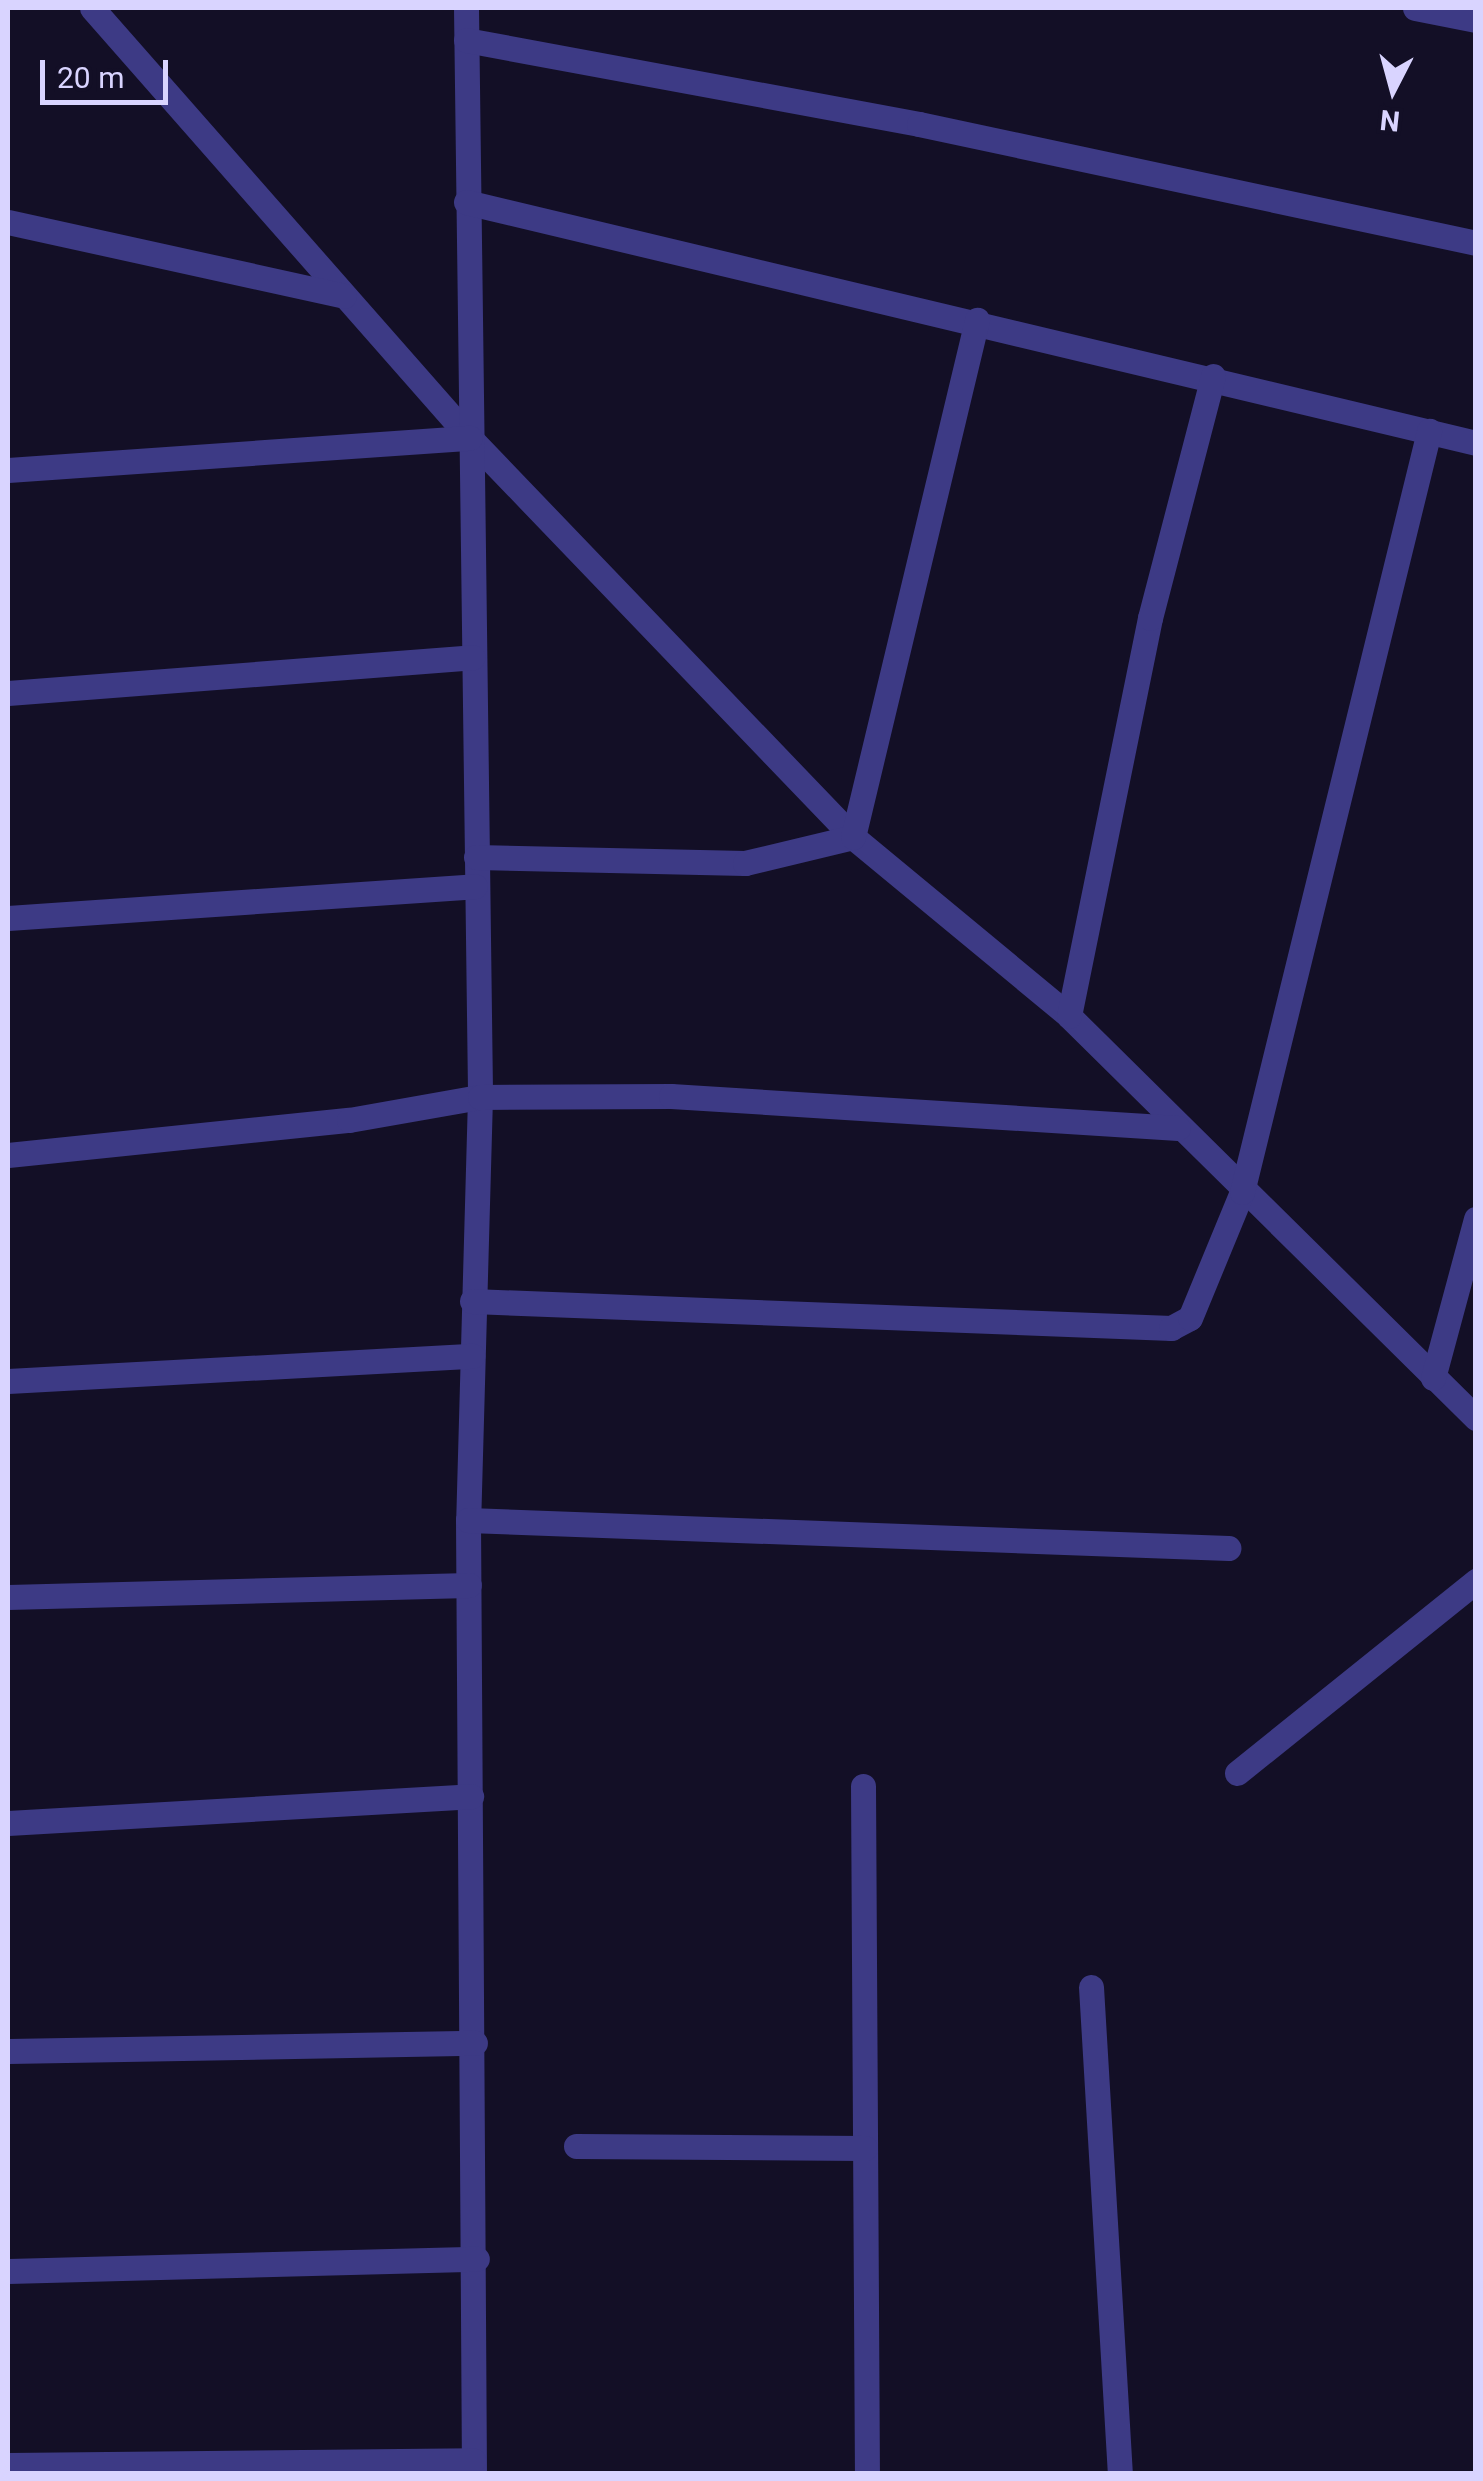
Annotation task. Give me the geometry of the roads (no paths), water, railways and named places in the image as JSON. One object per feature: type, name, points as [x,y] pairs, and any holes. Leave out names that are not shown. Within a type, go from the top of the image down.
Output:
[{"type":"street","points":[[92,8],[470,438],[853,837],[1070,1016],[1242,1192],[1476,1418]]},
{"type":"street","points":[[8,2465],[474,2467],[477,2259],[468,1520],[480,1097],[466,8]]},
{"type":"street","points":[[1415,8],[1476,20]]},
{"type":"street","points":[[466,40],[920,124],[1476,243]]},
{"type":"street","points":[[466,202],[1213,376],[1476,444]]},
{"type":"street","points":[[8,222],[344,296]]},
{"type":"street","points":[[853,837],[976,320]]},
{"type":"street","points":[[1070,1016],[1150,618],[1213,376]]},
{"type":"street","points":[[472,1301],[1171,1328],[1203,1300],[1242,1192],[1429,431]]},
{"type":"street","points":[[8,470],[470,438]]},
{"type":"street","points":[[8,693],[473,657]]},
{"type":"street","points":[[476,858],[745,862],[853,837]]},
{"type":"street","points":[[8,918],[475,886]]},
{"type":"street","points":[[8,1154],[349,1120],[480,1097],[672,1096],[1178,1128]]},
{"type":"street","points":[[1433,1378],[1476,1219]]},
{"type":"street","points":[[8,1381],[472,1356]]},
{"type":"street","points":[[468,1520],[1228,1548]]},
{"type":"street","points":[[1237,1774],[1476,1581]]},
{"type":"street","points":[[8,1597],[469,1585]]},
{"type":"street","points":[[863,1786],[867,2474]]},
{"type":"street","points":[[8,1823],[471,1796]]},
{"type":"street","points":[[1090,1987],[1120,2474]]},
{"type":"street","points":[[8,2051],[474,2043]]},
{"type":"street","points":[[576,2146],[865,2148]]},
{"type":"street","points":[[8,2271],[477,2259]]}]
